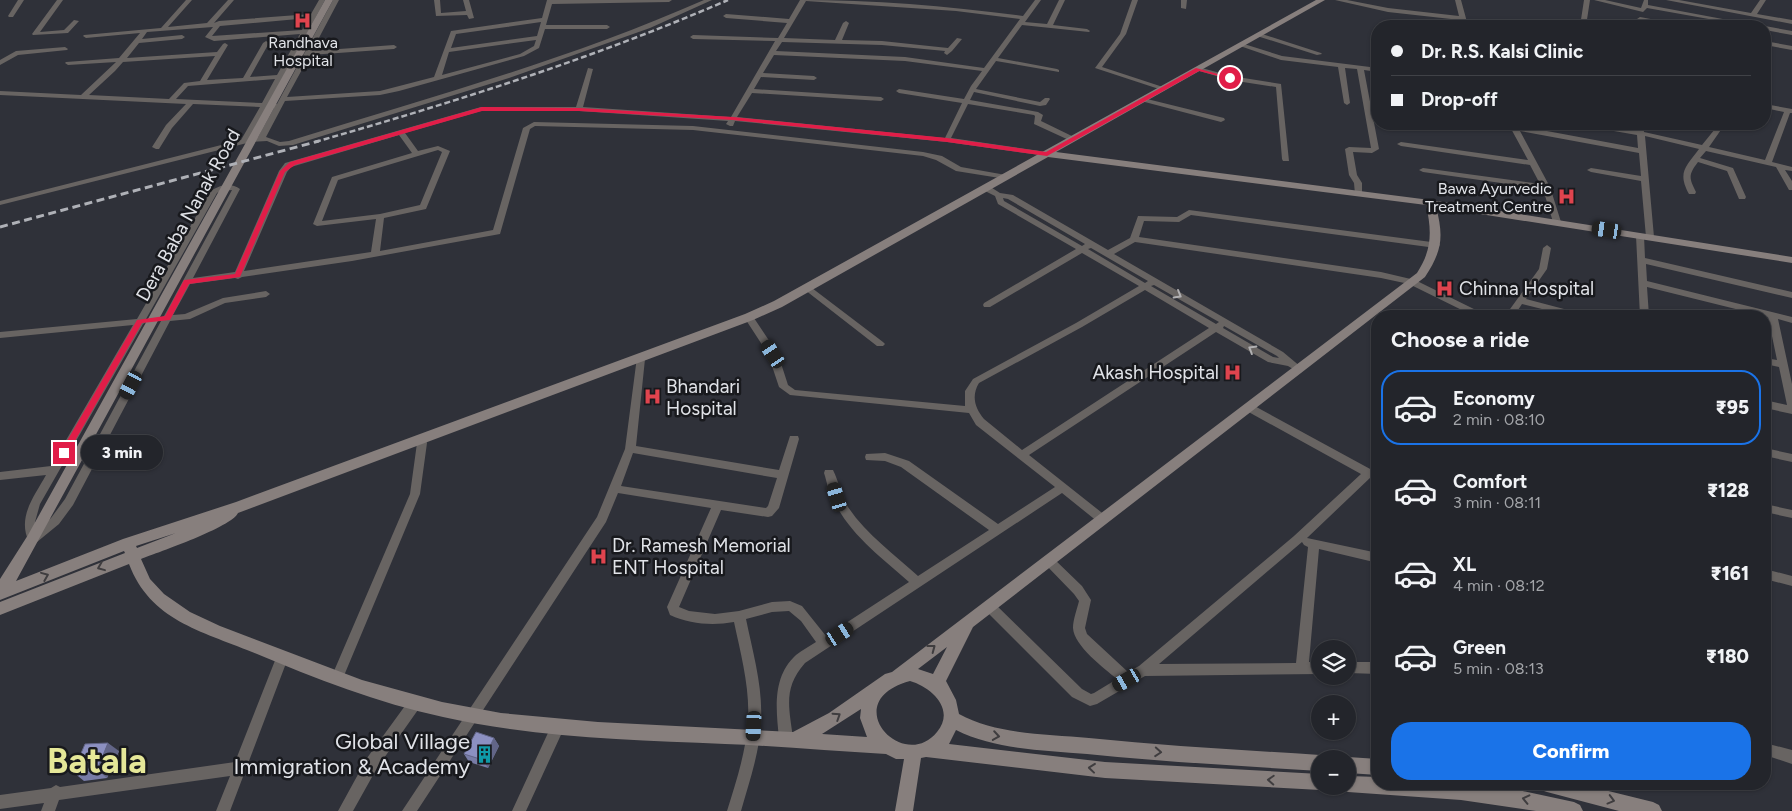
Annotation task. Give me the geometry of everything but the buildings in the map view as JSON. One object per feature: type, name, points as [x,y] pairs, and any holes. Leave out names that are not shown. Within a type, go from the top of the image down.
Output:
[{"type":"main road","name":"Dera Baba Nanak Road","points":[[3,592],[329,0]]},
{"type":"main road","points":[[3,592],[130,549],[216,523],[241,506],[749,317],[808,288],[1321,0]]},
{"type":"main road","points":[[1047,154],[1430,203],[1792,260]]},
{"type":"main road","points":[[1373,310],[1421,275],[1433,258],[1436,245],[1436,230],[1430,203]]},
{"type":"main road","points":[[791,738],[835,718],[886,680],[898,675],[1248,407],[1294,366],[1371,311]]},
{"type":"main road","points":[[0,609],[130,549]]},
{"type":"main road","points":[[130,549],[148,588],[176,612],[282,658],[375,692],[470,716],[558,726],[791,738],[886,746],[900,751],[920,750],[1124,771],[1311,782]]},
{"type":"main road","points":[[904,811],[920,750],[943,737],[951,718],[951,707],[941,687],[936,682],[967,623]]},
{"type":"main road","points":[[898,675],[921,675],[941,687]]},
{"type":"main road","points":[[876,688],[869,700],[867,712],[869,725],[876,737],[886,746]]},
{"type":"main road","points":[[951,718],[967,728],[986,734],[1121,750],[1311,762]]},
{"type":"main road","points":[[1121,750],[1124,771]]},
{"type":"main road","points":[[1204,755],[1206,776]]},
{"type":"main road","points":[[1356,766],[1371,767]]},
{"type":"main road","points":[[1356,784],[1371,785]]},
{"type":"main road","points":[[1472,790],[1512,796],[1574,811]]},
{"type":"main road","points":[[1571,790],[1653,811]]},
{"type":"street","points":[[11,16],[21,0]]},
{"type":"street","points":[[60,0],[35,34],[66,32],[76,21]]},
{"type":"street","points":[[164,28],[189,0]]},
{"type":"street","points":[[210,24],[231,0]]},
{"type":"street","points":[[244,142],[322,0]]},
{"type":"street","points":[[261,139],[336,0]]},
{"type":"street","points":[[437,0],[438,15],[469,13]]},
{"type":"street","points":[[466,0],[474,28]]},
{"type":"street","points":[[282,99],[380,92],[437,79],[529,53],[536,47],[549,1],[668,0]]},
{"type":"street","points":[[0,203],[244,142],[261,139],[272,140],[279,144],[290,143],[507,77],[648,27],[709,0]]},
{"type":"street","points":[[726,131],[803,0]]},
{"type":"street","points":[[808,0],[956,9],[1049,27],[1087,31]]},
{"type":"street","points":[[947,140],[972,90],[1038,0]]},
{"type":"street","points":[[1049,27],[1062,0]]},
{"type":"street","points":[[1135,0],[1123,36],[1098,68],[1164,89]]},
{"type":"street","points":[[1184,0],[1184,8]]},
{"type":"street","points":[[1338,0],[1446,20]]},
{"type":"street","points":[[1458,0],[1463,20]]},
{"type":"street","points":[[1583,20],[1587,0]]},
{"type":"street","points":[[1597,0],[1645,5],[1725,20]]},
{"type":"street","points":[[1669,0],[1792,22]]},
{"type":"street","points":[[1716,8],[1721,0]]},
{"type":"street","points":[[1753,14],[1763,0]]},
{"type":"street","points":[[1640,20],[1645,5]]},
{"type":"street","points":[[86,36],[313,16]]},
{"type":"street","points":[[726,16],[790,21]]},
{"type":"street","points":[[437,79],[454,32],[544,20]]},
{"type":"street","points":[[219,23],[208,37],[214,39],[305,32]]},
{"type":"street","points":[[838,42],[846,23]]},
{"type":"street","points":[[542,27],[607,27]]},
{"type":"street","points":[[1771,29],[1792,33]]},
{"type":"street","points":[[83,97],[122,60],[146,30]]},
{"type":"street","points":[[1259,35],[1319,54]]},
{"type":"street","points":[[137,40],[182,37]]},
{"type":"street","points":[[693,37],[911,45],[950,50]]},
{"type":"street","points":[[447,50],[539,38]]},
{"type":"street","points":[[938,63],[959,39]]},
{"type":"street","points":[[245,80],[266,43]]},
{"type":"street","points":[[1771,44],[1792,48]]},
{"type":"street","points":[[202,83],[224,45]]},
{"type":"street","points":[[1242,45],[1281,58],[1371,69]]},
{"type":"street","points":[[307,53],[394,47]]},
{"type":"street","points":[[0,63],[16,53],[64,48]]},
{"type":"street","points":[[771,53],[905,59],[986,70]]},
{"type":"street","points":[[68,63],[219,54]]},
{"type":"street","points":[[994,59],[1057,71]]},
{"type":"street","points":[[1341,66],[1346,103]]},
{"type":"street","points":[[1360,68],[1371,127]]},
{"type":"street","points":[[579,109],[590,69]]},
{"type":"street","points":[[1198,69],[1230,78],[1279,85],[1286,159]]},
{"type":"street","points":[[758,75],[814,78]]},
{"type":"street","points":[[171,101],[184,85],[280,77]]},
{"type":"street","points":[[972,90],[1040,104],[1044,104],[1046,99]]},
{"type":"street","points":[[749,91],[881,99]]},
{"type":"street","points":[[899,91],[1036,113],[1039,115],[1036,121],[1074,139]]},
{"type":"street","points":[[0,93],[278,106]]},
{"type":"street","points":[[1143,100],[1221,120]]},
{"type":"street","points":[[156,147],[170,127],[192,102]]},
{"type":"street","points":[[1768,163],[1790,111],[1771,107]]},
{"type":"street","points":[[238,276],[285,168],[478,109],[579,109],[733,119],[947,140],[1047,154]]},
{"type":"street","points":[[187,282],[238,276],[375,254],[497,232],[527,128],[530,125],[654,126],[726,131],[923,154],[939,158],[959,169],[1006,177]]},
{"type":"street","points":[[1359,194],[1358,183],[1352,175],[1349,149],[1372,151],[1375,149],[1371,130]]},
{"type":"street","points":[[1517,130],[1546,187],[1558,222]]},
{"type":"street","points":[[1535,130],[1642,151]]},
{"type":"street","points":[[1622,130],[1792,169]]},
{"type":"street","points":[[1641,130],[1645,179],[1645,236],[1641,260],[1644,310]]},
{"type":"street","points":[[1692,192],[1685,175],[1718,130]]},
{"type":"street","points":[[401,132],[416,154]]},
{"type":"street","points":[[1401,144],[1534,163]]},
{"type":"street","points":[[438,148],[446,151],[425,205],[418,209],[380,216],[317,224],[335,179],[416,154],[438,148]]},
{"type":"street","points":[[1696,160],[1730,170],[1742,197]]},
{"type":"street","points":[[1779,166],[1792,188]]},
{"type":"street","points":[[1423,170],[1546,187]]},
{"type":"street","points":[[1592,170],[1645,179]]},
{"type":"street","points":[[235,187],[236,189],[187,282],[69,502],[55,521],[33,538],[29,528],[30,515],[214,192],[221,188],[235,187]]},
{"type":"street","points":[[986,188],[998,195],[1010,197],[1087,247],[1221,325],[1271,360],[1294,366]]},
{"type":"street","points":[[1134,239],[1141,218],[1179,220],[1189,212],[1436,245]]},
{"type":"street","points":[[375,254],[380,216]]},
{"type":"street","points":[[1107,254],[1134,239],[1381,275],[1412,282],[1469,310]]},
{"type":"street","points":[[987,305],[1087,247],[1107,254],[1150,283]]},
{"type":"street","points":[[1514,310],[1546,263],[1547,248]]},
{"type":"street","points":[[1641,260],[1792,295]]},
{"type":"street","points":[[1102,519],[980,422],[972,410],[968,395],[976,381],[1150,283]]},
{"type":"street","points":[[1642,284],[1751,310]]},
{"type":"street","points":[[808,288],[880,344]]},
{"type":"street","points":[[0,335],[196,314],[223,301],[266,294]]},
{"type":"street","points":[[1522,301],[1557,310]]},
{"type":"street","points":[[1792,320],[1772,315],[1792,406]]},
{"type":"street","points":[[749,317],[773,354],[784,387],[793,393],[972,410]]},
{"type":"street","points":[[1022,455],[1221,325]]},
{"type":"street","points":[[409,811],[470,716],[556,591],[602,518],[616,489],[630,449],[640,359]]},
{"type":"street","points":[[1771,362],[1783,365]]},
{"type":"street","points":[[1771,405],[1792,410]]},
{"type":"street","points":[[1248,407],[1371,473]]},
{"type":"street","points":[[616,489],[768,513],[773,508],[794,439]]},
{"type":"street","points":[[337,678],[415,494],[422,443]]},
{"type":"street","points":[[630,449],[784,475]]},
{"type":"street","points":[[1771,453],[1792,458]]},
{"type":"street","points":[[870,457],[885,457],[905,464],[998,530]]},
{"type":"street","points":[[0,476],[55,470]]},
{"type":"street","points":[[830,473],[837,497],[847,514],[860,530],[918,583]]},
{"type":"street","points":[[988,606],[1084,698],[1097,698],[1143,670],[1371,476]]},
{"type":"street","points":[[791,738],[782,696],[784,682],[790,669],[795,664],[1062,488]]},
{"type":"street","points":[[718,505],[673,607],[674,611],[678,614],[709,618],[740,616],[781,605],[794,606],[801,611],[825,644]]},
{"type":"street","points":[[1771,509],[1792,514]]},
{"type":"street","points":[[1298,539],[1371,556]]},
{"type":"street","points":[[1302,669],[1314,543]]},
{"type":"street","points":[[1048,560],[1078,590],[1085,600],[1079,628],[1086,643],[1127,680]]},
{"type":"street","points":[[1771,576],[1792,581]]},
{"type":"street","points":[[734,811],[754,737],[753,690],[740,616]]},
{"type":"street","points":[[223,811],[282,658]]},
{"type":"street","points":[[1143,670],[1311,668]]},
{"type":"street","points":[[1356,668],[1371,668]]},
{"type":"street","points":[[345,811],[372,764],[415,703]]},
{"type":"street","points":[[520,811],[558,726]]},
{"type":"street","points":[[1771,751],[1792,756]]},
{"type":"street","points":[[0,802],[56,792],[240,768]]},
{"type":"street","points":[[48,811],[56,792]]},
{"type":"railway","points":[[315,142],[524,78],[627,41],[728,0]]},
{"type":"railway","points":[[0,227],[319,141]]},
{"type":"place","name":"Randhava Hospital","points":[[303,20]]},
{"type":"place","name":"Bawa Ayurvedic Treatment Centre","points":[[1566,197]]},
{"type":"place","name":"Chinna Hospital","points":[[1445,288]]},
{"type":"place","name":"Akash Hospital","points":[[1233,372]]},
{"type":"place","name":"Bhandari Hospital","points":[[652,397]]},
{"type":"place","name":"Dr. Ramesh Memorial ENT Hospital","points":[[598,556]]},
{"type":"place","name":"Global Village Immigration & Academy","points":[[484,754]]},
{"type":"district","name":"Batala","points":[[97,761]]},
{"type":"route","points":[[64,453],[140,321],[167,318],[187,282],[238,276],[283,171],[288,165],[482,109],[579,109],[733,119],[947,140],[1047,154],[1198,69],[1230,78]]}]
